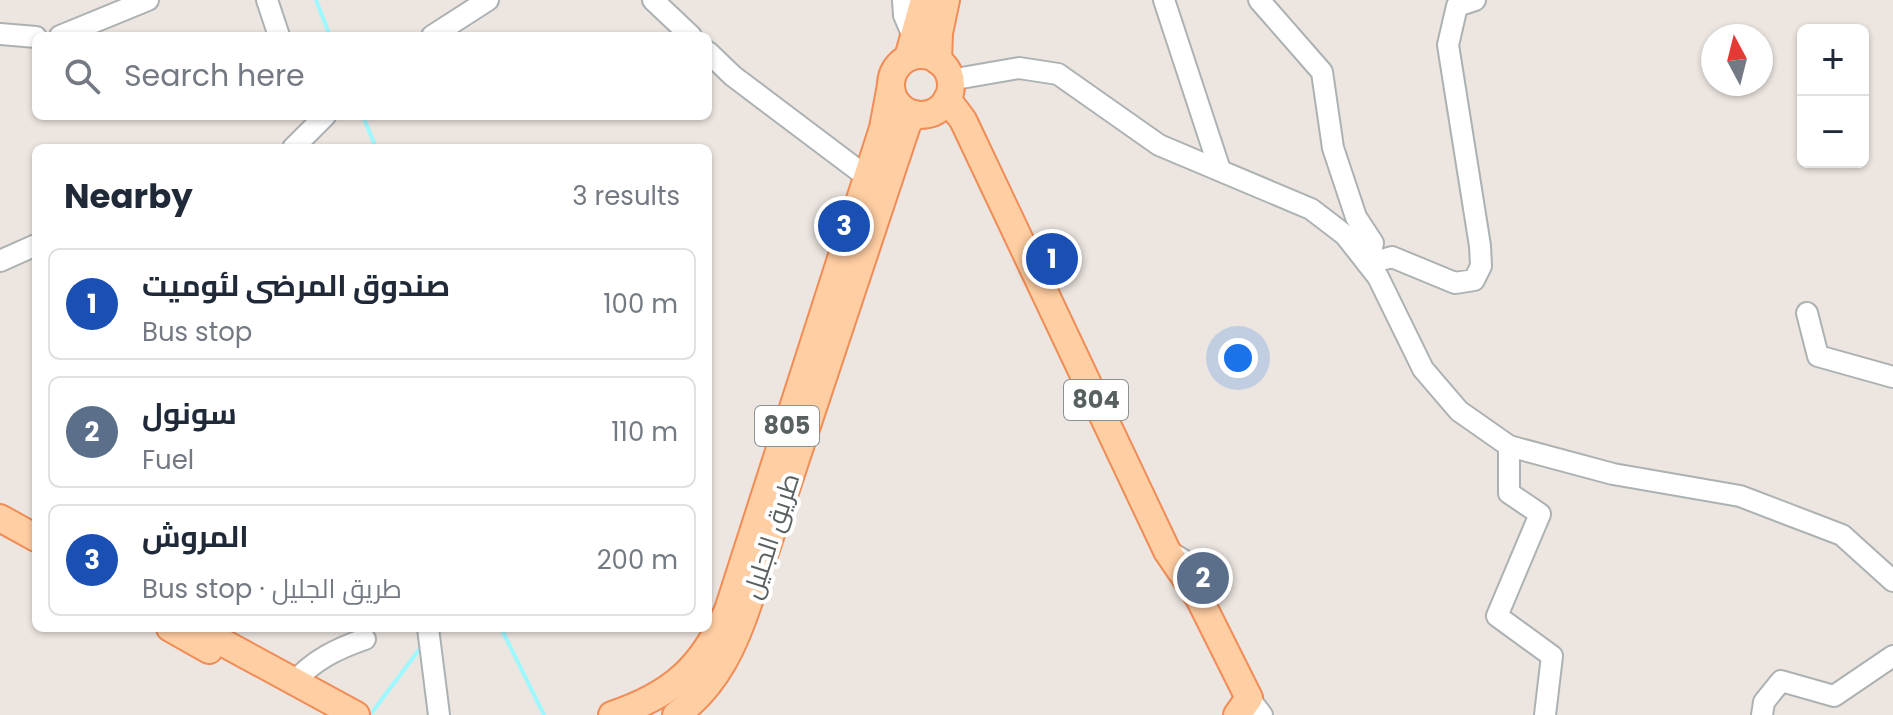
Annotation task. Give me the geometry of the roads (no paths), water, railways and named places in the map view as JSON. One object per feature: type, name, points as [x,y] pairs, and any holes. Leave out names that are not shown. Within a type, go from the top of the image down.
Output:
[{"type":"main road","points":[[891,85],[897,103],[914,114],[933,112],[945,80],[939,33],[946,0]]},
{"type":"main road","name":"805","points":[[891,85],[897,66],[911,50],[904,1]]},
{"type":"main road","points":[[911,50],[924,55],[945,80]]},
{"type":"main road","name":"804","points":[[945,80],[1167,551],[1199,598],[1250,709]]},
{"type":"main road","name":"طريق الجليل","points":[[612,715],[643,705],[672,687],[697,665],[716,636],[883,128],[891,85]]},
{"type":"main road","name":"طريق الجليل","points":[[676,715],[710,682],[736,639],[907,125],[914,114]]},
{"type":"main road","points":[[0,518],[32,536]]},
{"type":"main road","points":[[0,533],[32,551]]},
{"type":"main road","points":[[177,632],[327,715]]},
{"type":"main road","points":[[203,632],[356,715]]},
{"type":"street","points":[[70,32],[148,0]]},
{"type":"street","points":[[267,0],[278,32]]},
{"type":"street","points":[[438,32],[488,0]]},
{"type":"street","points":[[653,0],[687,32]]},
{"type":"street","points":[[1164,0],[1220,170]]},
{"type":"street","points":[[1259,0],[1322,72],[1333,148],[1356,217],[1373,243],[1368,264]]},
{"type":"street","points":[[1368,264],[1392,257],[1455,283],[1474,280],[1481,266],[1448,45],[1457,6],[1475,0]]},
{"type":"street","points":[[0,34],[32,37]]},
{"type":"street","points":[[712,56],[733,76],[867,177]]},
{"type":"street","points":[[945,80],[1019,68],[1058,74],[1159,145],[1311,209],[1345,235],[1378,277],[1423,369],[1459,411],[1509,446],[1613,474],[1740,496],[1842,535],[1893,581]]},
{"type":"street","points":[[296,144],[313,120]]},
{"type":"street","points":[[313,120],[317,144]]},
{"type":"street","points":[[0,261],[32,247]]},
{"type":"street","points":[[1807,313],[1818,356],[1893,377]]},
{"type":"street","points":[[1509,446],[1509,493],[1540,514],[1497,616],[1552,656],[1545,715]]},
{"type":"street","points":[[429,632],[439,715]]},
{"type":"street","points":[[293,683],[310,665],[334,650],[365,639]]},
{"type":"street","points":[[1762,715],[1764,702],[1781,681],[1834,696],[1893,656]]},
{"type":"waterway","points":[[316,0],[328,32]]},
{"type":"waterway","points":[[365,120],[374,144]]},
{"type":"waterway","points":[[503,632],[544,715]]},
{"type":"waterway","points":[[370,715],[422,646]]},
{"type":"place","name":"المروش","points":[[844,226]]},
{"type":"place","name":"صندوق المرضى لئوميت","points":[[1052,259]]},
{"type":"place","name":"سونول","points":[[1203,578]]}]
